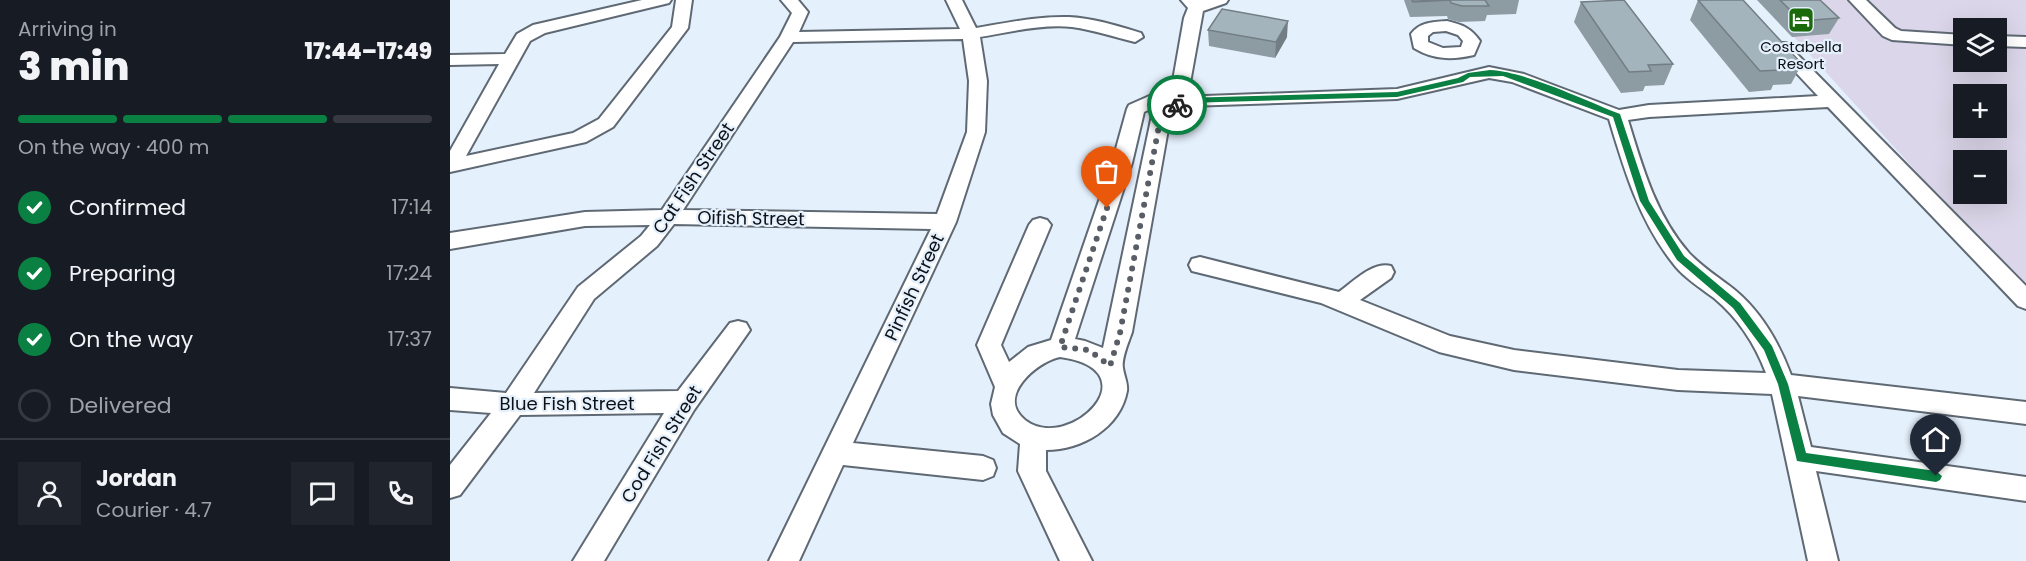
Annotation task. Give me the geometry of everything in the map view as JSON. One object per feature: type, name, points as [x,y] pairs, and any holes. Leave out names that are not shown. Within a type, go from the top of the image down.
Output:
[{"type":"street","points":[[450,166],[523,38],[539,29],[663,0]]},
{"type":"street","points":[[450,166],[579,138],[606,123],[680,28],[684,0]]},
{"type":"street","name":"Cat Fish Street","points":[[450,486],[513,404],[586,293],[649,241],[668,217],[788,37],[800,12],[789,0]]},
{"type":"street","name":"Pinfish Street","points":[[784,561],[945,222],[976,132],[978,81],[970,34],[954,0]]},
{"type":"street","points":[[1181,87],[1192,18],[1192,4],[1220,0]]},
{"type":"street","points":[[1857,0],[1889,32],[1939,56]]},
{"type":"street","points":[[788,37],[970,34],[1029,24],[1070,22],[1109,29],[1135,37]]},
{"type":"street","points":[[1766,31],[1831,101],[1981,251],[2026,300]]},
{"type":"street","points":[[1898,36],[1953,39]]},
{"type":"street","points":[[2007,41],[2026,42]]},
{"type":"street","points":[[450,60],[511,59]]},
{"type":"street","points":[[1135,114],[1161,115],[1184,101],[1394,89],[1420,84],[1459,70],[1504,73],[1617,116],[1649,111],[1831,101]]},
{"type":"street","points":[[1060,347],[1122,162],[1135,114],[1181,87],[1394,89]]},
{"type":"street","points":[[1110,366],[1120,333],[1161,115]]},
{"type":"street","points":[[1617,116],[1644,201],[1681,258],[1737,306],[1768,348],[1783,384],[1823,561]]},
{"type":"street","name":"Oifish Street","points":[[450,241],[585,219],[668,217],[945,222]]},
{"type":"street","points":[[1006,385],[989,345],[1040,225]]},
{"type":"street","points":[[1200,265],[1302,289],[1341,302],[1447,345],[1514,360],[1678,380],[1783,384],[2026,412]]},
{"type":"street","points":[[1341,302],[1383,272]]},
{"type":"street","name":"Cod Fish Street","points":[[588,561],[685,402],[738,330]]},
{"type":"street","points":[[1060,347],[1089,350],[1110,366],[1117,387],[1114,400],[1100,420],[1075,435],[1052,439],[1033,437],[1017,428],[1005,412],[1003,399],[1006,385],[1012,375],[1033,356],[1060,347]]},
{"type":"street","name":"Blue Fish Street","points":[[450,399],[513,404],[685,402]]},
{"type":"street","points":[[1033,437],[1032,471],[1077,561]]},
{"type":"street","points":[[835,453],[983,468]]},
{"type":"street","points":[[1801,457],[2026,489]]},
{"type":"shaded area","points":[[1760,0],[2026,0],[2026,283],[1925,181]]},
{"type":"building","points":[[1412,0],[1450,0],[1413,2]]},
{"type":"building","points":[[1450,0],[1485,0],[1489,6],[1462,6],[1451,3]]},
{"type":"building","points":[[1624,0],[1673,64],[1648,65],[1651,71],[1629,72],[1581,2]]},
{"type":"building","points":[[1698,0],[1743,0],[1802,64],[1778,65],[1782,70],[1760,71]]},
{"type":"building","points":[[1780,0],[1820,0],[1839,18],[1801,21]]},
{"type":"building","points":[[1222,9],[1288,21],[1276,42],[1208,30]]},
{"type":"way so far","points":[[1107,208],[1060,347],[1089,350],[1110,366],[1120,333],[1161,115],[1177,105]]},
{"type":"place","name":"Costabella Resort","points":[[1801,20]]},
{"type":"route","points":[[1177,105],[1184,101],[1397,94],[1461,80],[1468,75],[1504,73],[1617,116],[1644,201],[1681,258],[1737,306],[1768,348],[1783,384],[1801,457],[1936,476]]}]
